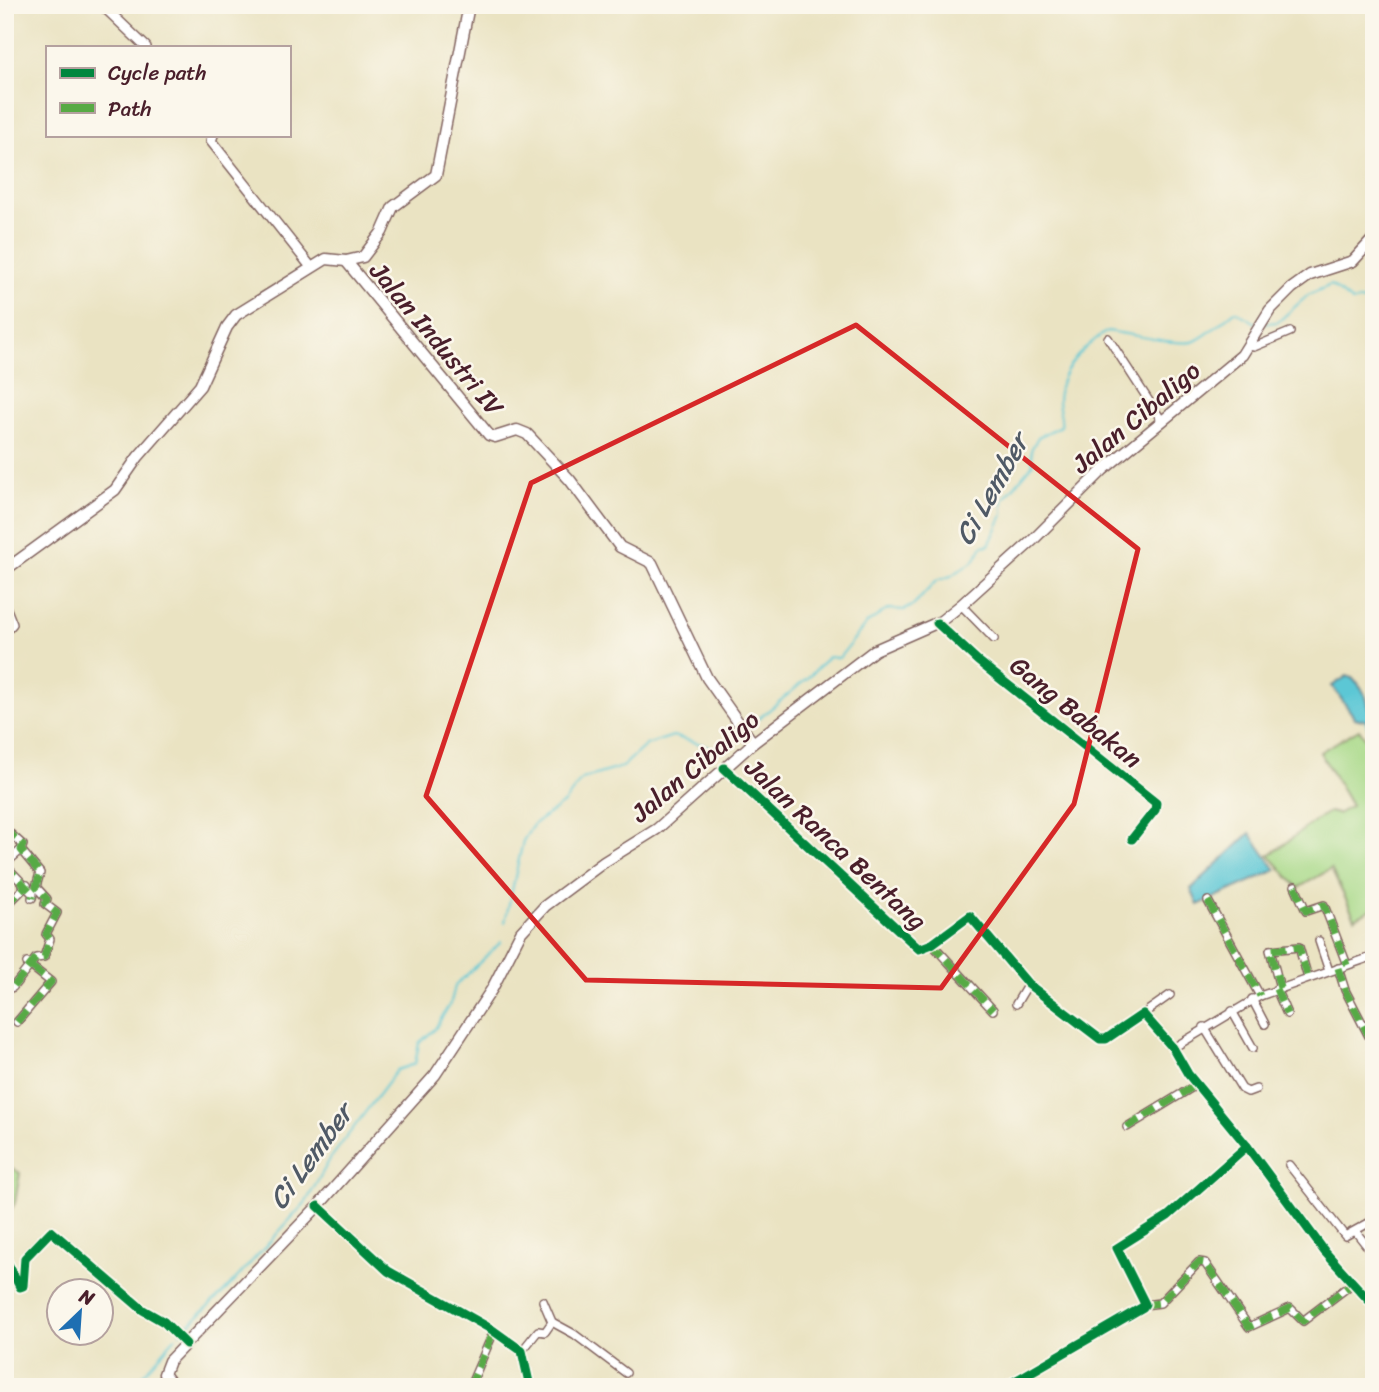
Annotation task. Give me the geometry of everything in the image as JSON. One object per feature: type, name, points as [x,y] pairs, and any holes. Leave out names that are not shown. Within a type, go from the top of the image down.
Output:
[{"type":"main road","points":[[5,570],[115,490],[138,457],[200,386],[227,327],[236,315],[326,259],[346,261],[363,257],[382,232],[393,207],[436,175],[468,5]]},
{"type":"main road","name":"Jalan Cibaligo","points":[[174,1387],[164,1370],[183,1341],[318,1206],[435,1075],[492,989],[521,932],[533,919],[604,862],[657,830],[753,743],[876,650],[937,623],[961,605],[1024,549],[1103,470],[1250,346],[1270,310],[1292,288],[1310,275],[1353,261],[1374,238]]},
{"type":"main road","name":"Jalan Industri IV","points":[[346,261],[489,435],[495,437],[517,430],[527,434],[570,481],[620,547],[652,563],[707,678],[753,743]]},
{"type":"street","points":[[102,5],[145,46]]},
{"type":"street","points":[[213,136],[211,141],[229,167],[311,267]]},
{"type":"street","points":[[1250,346],[1254,347],[1290,332]]},
{"type":"street","points":[[1108,338],[1162,421]]},
{"type":"street","points":[[5,604],[13,624],[5,633]]},
{"type":"street","points":[[961,605],[994,639]]},
{"type":"street","name":"Gang Babakan","points":[[937,623],[978,661],[1156,803],[1155,810],[1132,839]]},
{"type":"street","name":"Jalan Ranca Bentang","points":[[724,768],[896,931],[919,949],[932,944],[970,916],[1028,984],[1100,1039],[1106,1039],[1143,1014]]},
{"type":"street","points":[[5,829],[23,845],[5,864],[27,885],[32,898]]},
{"type":"street","points":[[5,990],[13,987],[28,964],[45,954],[50,939],[46,934],[57,913],[45,904],[47,899],[36,886],[40,873],[21,850]]},
{"type":"street","points":[[5,899],[12,900],[27,885]]},
{"type":"street","points":[[1295,886],[1306,911],[1324,905],[1347,965]]},
{"type":"street","points":[[1208,901],[1256,998],[1265,1024]]},
{"type":"street","points":[[1319,941],[1329,971]]},
{"type":"street","points":[[932,944],[993,1010]]},
{"type":"street","points":[[1287,1014],[1270,950],[1299,947],[1308,978]]},
{"type":"street","points":[[1173,1048],[1256,998],[1374,956]]},
{"type":"street","points":[[17,1022],[51,982],[28,964]]},
{"type":"street","points":[[1338,968],[1345,990],[1374,1045]]},
{"type":"street","points":[[1016,1004],[1028,984]]},
{"type":"street","points":[[1170,995],[1143,1014],[1173,1048],[1196,1085],[1247,1146],[1325,1252],[1353,1283],[1370,1293],[1374,1306]]},
{"type":"street","points":[[1232,1011],[1253,1048]]},
{"type":"street","points":[[1204,1027],[1242,1089],[1248,1092],[1256,1089]]},
{"type":"street","points":[[1126,1127],[1196,1085]]},
{"type":"street","points":[[1144,1305],[1117,1248],[1168,1216],[1247,1146]]},
{"type":"street","points":[[1289,1164],[1345,1236],[1374,1220]]},
{"type":"street","points":[[318,1206],[388,1272],[494,1331],[522,1351],[529,1383],[521,1387]]},
{"type":"street","points":[[5,1258],[20,1287],[23,1286],[25,1258],[51,1231],[183,1341]]},
{"type":"street","points":[[1356,1231],[1374,1255]]},
{"type":"street","points":[[1005,1387],[1144,1305],[1160,1303],[1199,1262],[1205,1264],[1249,1327],[1290,1308],[1303,1321],[1353,1283]]},
{"type":"street","points":[[543,1301],[552,1322],[575,1334],[626,1373]]},
{"type":"street","points":[[522,1351],[538,1331],[545,1332],[552,1322]]},
{"type":"street","points":[[474,1387],[472,1382],[481,1354],[494,1331]]},
{"type":"highlighted area","points":[[856,325],[1138,549],[1074,804],[941,988],[586,980],[426,796],[531,483]]},
{"type":"green space","points":[[1359,729],[1374,751],[1374,908],[1355,918],[1331,869],[1298,888],[1269,855],[1329,812],[1337,814],[1351,806],[1320,752]]},
{"type":"green space","points":[[5,1164],[20,1173],[15,1203],[5,1219]]},
{"type":"water","points":[[1347,676],[1362,689],[1371,722],[1355,718],[1332,686]]},
{"type":"water","points":[[1250,833],[1276,870],[1198,905],[1191,889]]},
{"type":"waterway","name":"Ci Lember","points":[[1265,323],[1278,322],[1308,295],[1331,285],[1352,302],[1374,299]]},
{"type":"waterway","name":"Ci Lember","points":[[746,729],[809,677],[828,657],[839,658],[866,624],[888,609],[904,610],[914,605],[936,581],[951,576],[974,561],[982,546],[989,545],[1003,515],[1003,500],[1033,464],[1031,450],[1038,437],[1061,426],[1059,389],[1068,369],[1089,344],[1107,331],[1167,341],[1195,341],[1235,311],[1256,323]]},
{"type":"waterway","points":[[1369,723],[1374,739]]},
{"type":"waterway","name":"Ci Lember","points":[[505,922],[523,841],[533,825],[564,803],[582,779],[622,767],[646,745],[673,736],[721,750],[742,732]]},
{"type":"waterway","name":"Ci Lember","points":[[180,1333],[225,1291],[306,1202],[330,1159],[397,1070],[415,1064],[419,1043],[435,1029],[451,1002],[455,986],[501,942]]},
{"type":"waterway","name":"Ci Lember","points":[[132,1387],[176,1337]]},
{"type":"marked path","points":[[5,829],[23,845],[21,850],[40,873],[36,887],[47,899],[45,904],[57,913],[46,934],[50,939],[44,957],[36,958],[13,987],[5,990]]},
{"type":"marked path","points":[[5,865],[33,894],[32,898]]},
{"type":"marked path","points":[[5,899],[12,900],[27,885]]},
{"type":"marked path","points":[[1295,886],[1306,911],[1324,905],[1347,965]]},
{"type":"marked path","points":[[1208,901],[1260,996]]},
{"type":"marked path","points":[[932,944],[993,1010]]},
{"type":"marked path","points":[[1280,988],[1270,950],[1299,947],[1308,978]]},
{"type":"marked path","points":[[17,1022],[51,982],[27,963]]},
{"type":"marked path","points":[[1338,968],[1345,990],[1374,1046]]},
{"type":"marked path","points":[[1276,989],[1287,1014]]},
{"type":"marked path","points":[[1127,1127],[1196,1085]]},
{"type":"marked path","points":[[1144,1305],[1160,1303],[1199,1262],[1205,1263],[1249,1327],[1290,1308],[1303,1321],[1353,1283]]},
{"type":"marked path","points":[[474,1387],[472,1382],[494,1331]]},
{"type":"cycle path","points":[[937,623],[978,661],[1156,803],[1155,810],[1132,839]]},
{"type":"cycle path","points":[[724,768],[919,949],[932,944],[970,916],[1028,984],[1100,1039],[1106,1039],[1143,1014],[1173,1048],[1188,1074],[1247,1146],[1325,1252],[1374,1306]]},
{"type":"cycle path","points":[[1005,1387],[1143,1307],[1145,1304],[1117,1248],[1168,1216],[1247,1146]]},
{"type":"cycle path","points":[[318,1206],[388,1271],[491,1329],[522,1351],[530,1387]]},
{"type":"cycle path","points":[[5,1258],[20,1287],[23,1286],[25,1258],[51,1231],[143,1310],[164,1322],[186,1344]]}]
